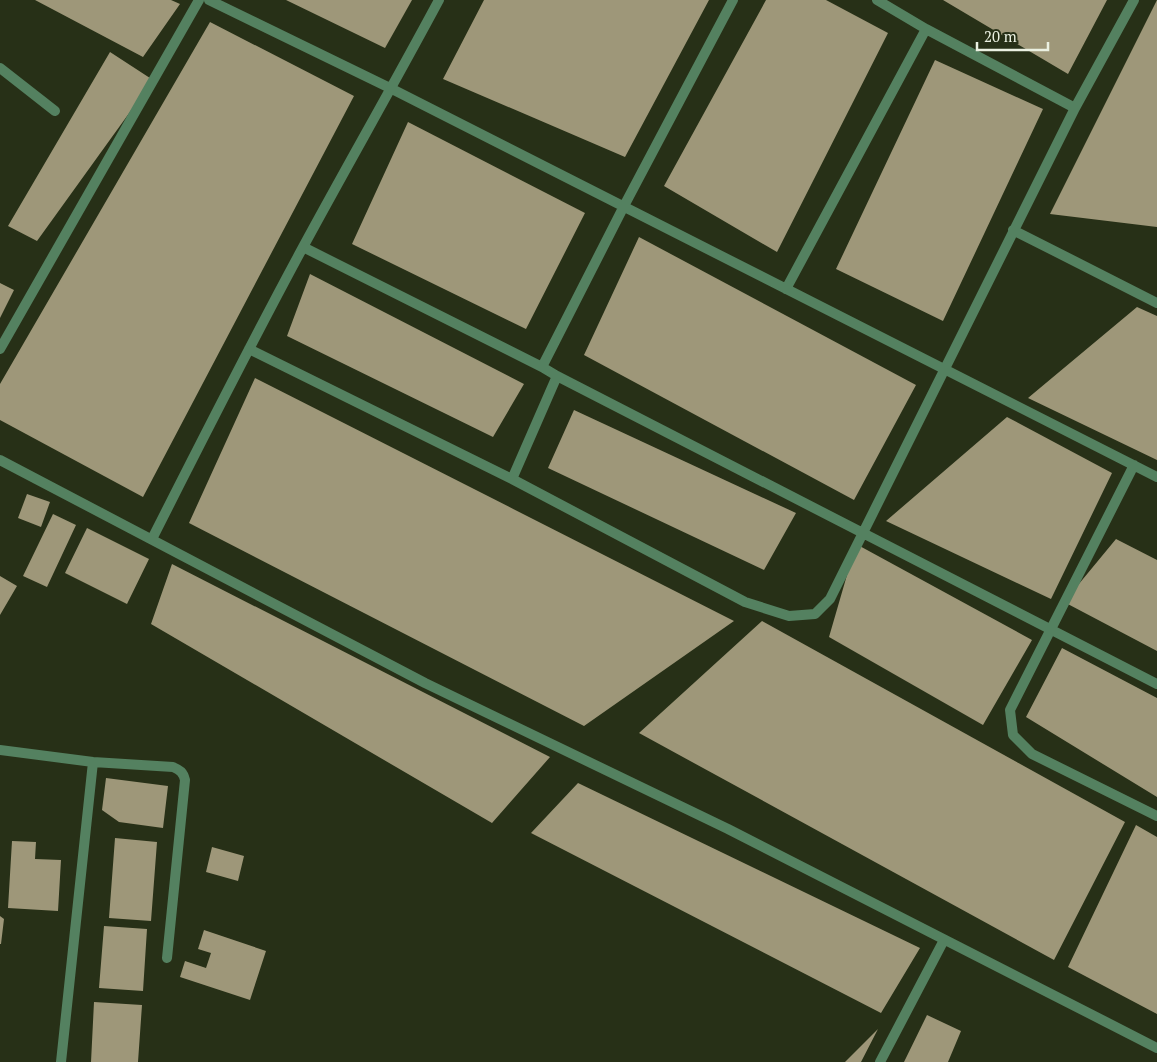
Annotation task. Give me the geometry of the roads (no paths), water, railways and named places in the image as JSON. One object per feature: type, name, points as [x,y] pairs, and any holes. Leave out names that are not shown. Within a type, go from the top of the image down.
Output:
[{"type":"street","points":[[0,348],[199,0]]},
{"type":"street","points":[[209,0],[392,89],[1157,477]]},
{"type":"street","points":[[152,539],[248,350],[439,0]]},
{"type":"street","points":[[542,367],[624,206],[733,0]]},
{"type":"street","points":[[877,0],[926,29],[1075,108]]},
{"type":"street","points":[[248,350],[512,479],[745,602],[789,616],[815,614],[830,599],[1013,230],[1075,108],[1134,0]]},
{"type":"street","points":[[786,289],[926,29]]},
{"type":"street","points":[[0,68],[55,111]]},
{"type":"street","points":[[1013,230],[1157,303]]},
{"type":"street","points":[[303,248],[542,367],[1157,684]]},
{"type":"street","points":[[512,479],[557,376]]},
{"type":"street","points":[[0,460],[425,682],[728,829],[1157,1048]]},
{"type":"street","points":[[1134,465],[1010,710],[1013,735],[1032,754],[1157,816]]},
{"type":"street","points":[[0,750],[93,762],[173,767],[183,773],[185,780],[167,958]]},
{"type":"street","points":[[61,1062],[93,762]]},
{"type":"street","points":[[880,1062],[944,940]]}]
